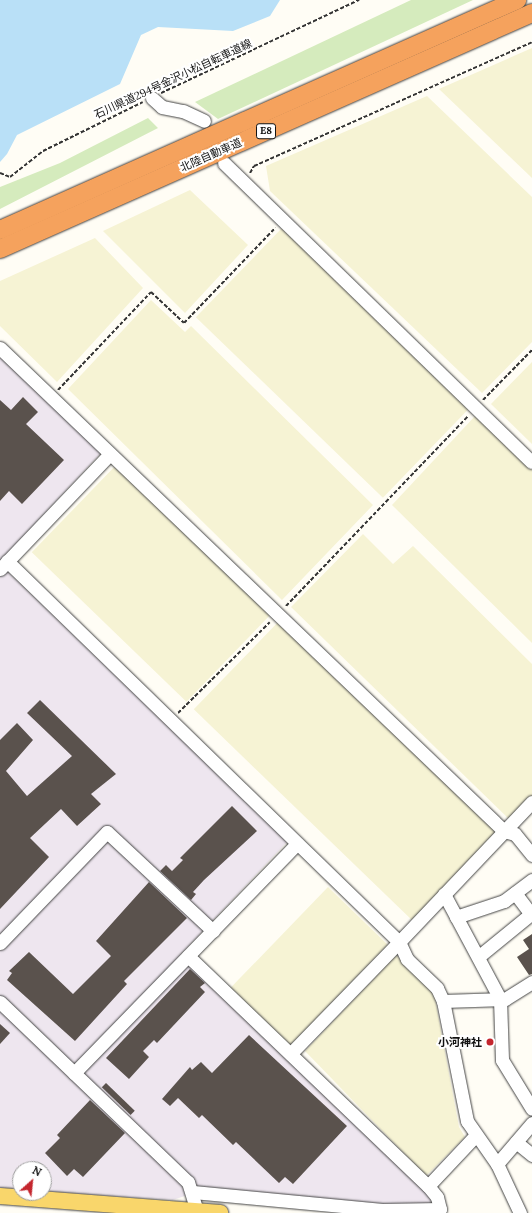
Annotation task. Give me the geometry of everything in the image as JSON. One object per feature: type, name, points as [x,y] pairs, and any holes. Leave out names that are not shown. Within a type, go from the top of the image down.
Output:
[{"type":"highway","name":"北陸自動車道","points":[[0,230],[518,0]]},
{"type":"highway","name":"北陸自動車道","points":[[0,249],[532,13]]},
{"type":"main road","points":[[0,1196],[220,1213]]},
{"type":"street","points":[[152,98],[162,107],[183,111],[204,121]]},
{"type":"street","points":[[224,163],[278,218],[532,462]]},
{"type":"street","points":[[0,348],[504,831],[515,834],[530,849]]},
{"type":"street","points":[[110,454],[4,565],[170,721],[399,942],[407,959],[437,988],[443,1001],[466,1121],[497,1164],[520,1213]]},
{"type":"street","points":[[291,1054],[532,802]]},
{"type":"street","points":[[0,943],[107,832],[213,931]]},
{"type":"street","points":[[74,1073],[297,844]]},
{"type":"street","points":[[456,917],[504,901],[532,880]]},
{"type":"street","points":[[478,957],[532,913],[515,892]]},
{"type":"street","points":[[444,894],[500,999],[502,1060],[532,1109]]},
{"type":"street","points":[[188,956],[428,1186],[436,1197],[440,1209],[382,1210],[193,1192]]},
{"type":"street","points":[[443,1001],[505,999],[531,985]]},
{"type":"street","points":[[0,1002],[188,1182],[193,1192],[198,1211]]},
{"type":"street","points":[[497,1164],[532,1123]]},
{"type":"street","points":[[428,1186],[476,1135]]},
{"type":"street","points":[[516,1142],[532,1155]]},
{"type":"path","name":"石川県道294号金沢小松自転車道線","points":[[0,173],[10,177],[43,151],[359,0]]},
{"type":"path","points":[[251,191],[250,173],[254,166],[532,42]]},
{"type":"path","points":[[51,397],[151,292],[184,323],[278,218]]},
{"type":"path","points":[[170,721],[278,615],[532,350]]},
{"type":"shaded area","points":[[532,48],[532,178],[439,89]]},
{"type":"shaded area","points":[[427,96],[532,197],[532,342],[482,393],[270,191],[266,166]]},
{"type":"shaded area","points":[[190,190],[248,245],[185,313],[103,231]]},
{"type":"shaded area","points":[[282,228],[469,409],[383,498],[196,317]]},
{"type":"shaded area","points":[[95,238],[143,288],[57,382],[0,326],[0,281]]},
{"type":"shaded area","points":[[151,300],[185,332],[191,326],[373,505],[282,600],[68,389]]},
{"type":"shaded area","points":[[0,357],[101,453],[0,561]]},
{"type":"shaded area","points":[[532,362],[532,444],[491,404]]},
{"type":"shaded area","points":[[476,415],[532,469],[532,643],[392,505]]},
{"type":"shaded area","points":[[120,461],[275,610],[186,702],[32,552]]},
{"type":"shaded area","points":[[363,534],[393,564],[413,546],[532,664],[532,797],[510,820],[291,607]]},
{"type":"shaded area","points":[[0,564],[287,842],[181,954],[431,1199],[430,1206],[381,1206],[205,1189],[173,1200],[52,1192],[52,1161],[12,1161],[12,1190],[0,1189]]},
{"type":"shaded area","points":[[282,618],[501,830],[413,921],[194,709]]},
{"type":"shaded area","points":[[328,887],[388,945],[288,1048],[229,990]]},
{"type":"shaded area","points":[[396,955],[434,993],[459,1127],[465,1137],[426,1176],[305,1051]]},
{"type":"green space","points":[[411,0],[473,0],[218,119],[195,102]]},
{"type":"green space","points":[[148,118],[158,128],[0,209],[0,187],[60,163]]},
{"type":"water","points":[[0,0],[280,0],[270,16],[233,31],[158,27],[141,35],[120,84],[17,135],[7,154],[0,162]]},
{"type":"building","points":[[23,397],[38,412],[26,424],[64,460],[22,504],[9,491],[0,501],[0,400],[11,410]]},
{"type":"building","points":[[40,700],[116,774],[91,794],[101,804],[77,826],[61,809],[30,838],[49,857],[0,909],[0,740],[17,723],[33,740],[6,771],[27,796],[72,756],[27,713]]},
{"type":"building","points":[[232,806],[257,831],[204,880],[193,892],[196,894],[191,900],[160,871],[166,865],[172,871],[183,860],[180,858]]},
{"type":"building","points":[[149,882],[187,918],[124,981],[127,984],[75,1041],[7,980],[12,973],[9,971],[29,952],[73,994],[111,956],[96,941]]},
{"type":"building","points":[[532,934],[532,974],[529,975],[517,957],[529,949],[523,940]]},
{"type":"building","points":[[190,969],[205,983],[200,987],[205,992],[157,1043],[154,1040],[143,1051],[149,1057],[129,1079],[106,1058]]},
{"type":"building","points":[[0,1024],[10,1033],[0,1044]]},
{"type":"building","points":[[249,1035],[347,1126],[293,1184],[285,1177],[279,1183],[236,1142],[233,1145],[202,1115],[199,1118],[178,1098],[170,1106],[162,1099],[190,1067],[192,1070],[201,1062],[212,1073]]},
{"type":"building","points":[[106,1083],[135,1111],[131,1115],[102,1087]]},
{"type":"building","points":[[90,1100],[125,1133],[83,1177],[74,1169],[67,1176],[45,1153],[60,1138],[57,1135]]},
{"type":"place","name":"小河神社","points":[[490,1042]]}]
